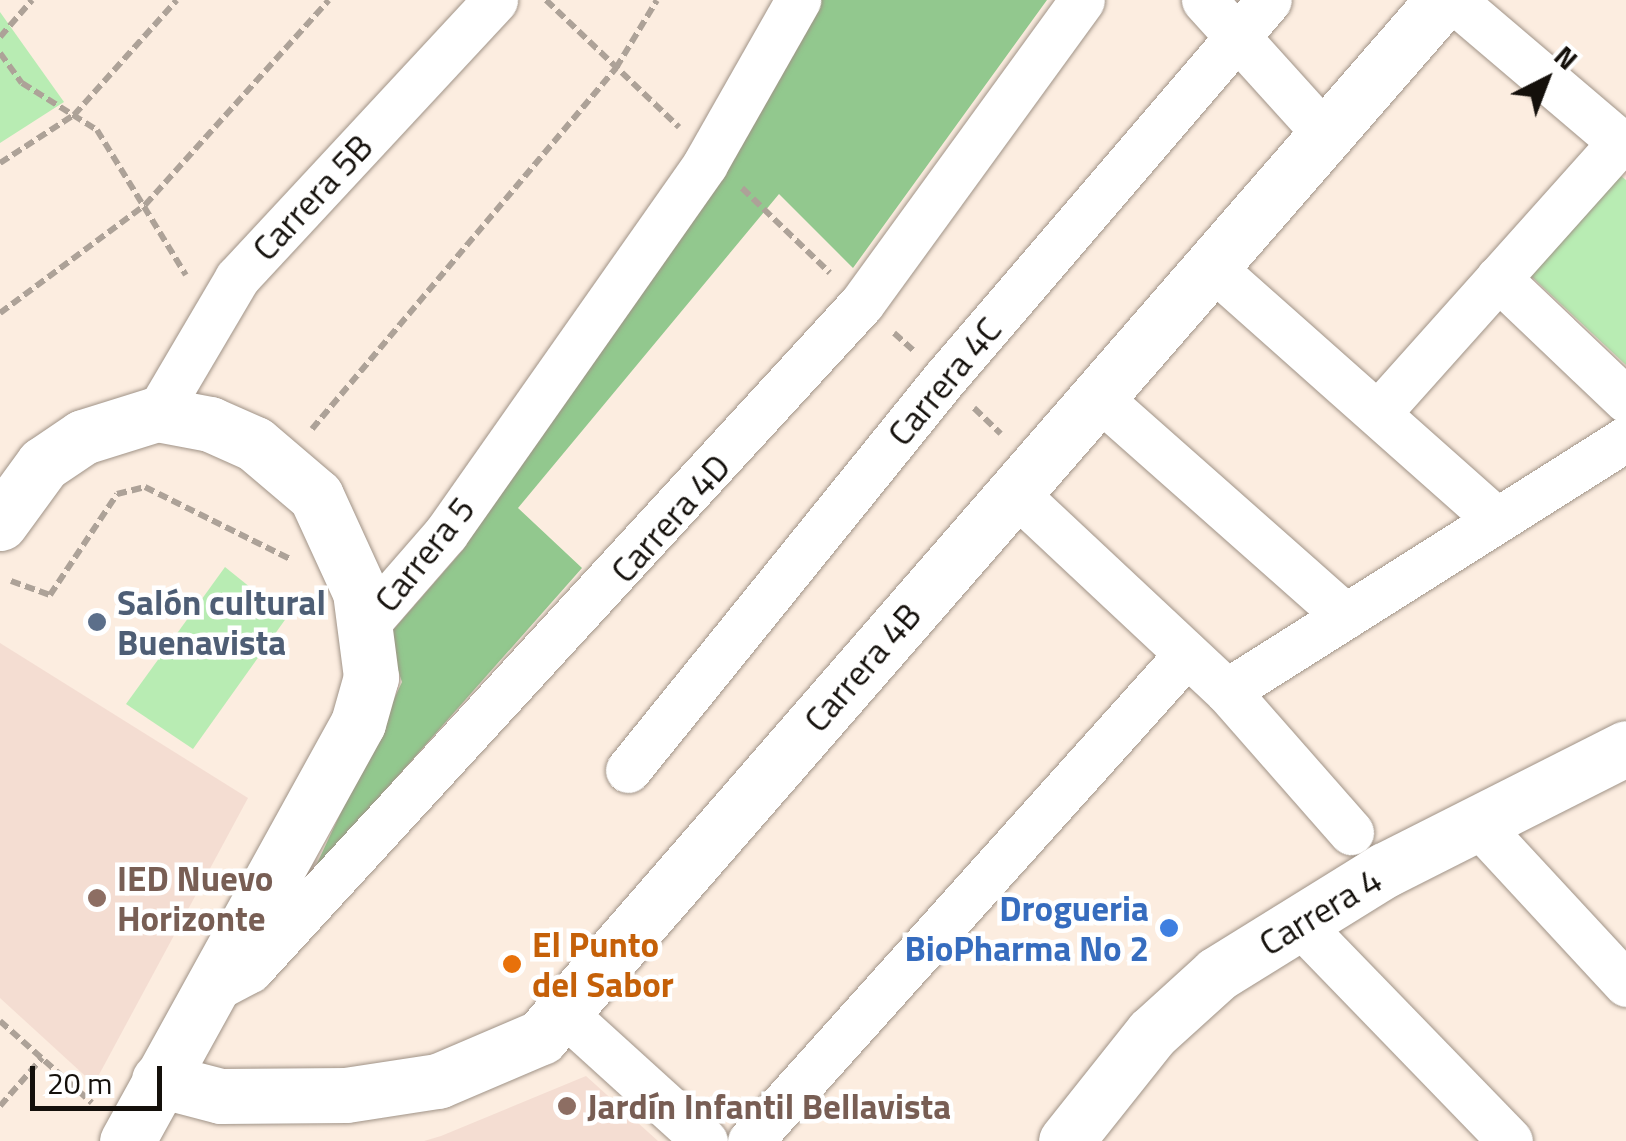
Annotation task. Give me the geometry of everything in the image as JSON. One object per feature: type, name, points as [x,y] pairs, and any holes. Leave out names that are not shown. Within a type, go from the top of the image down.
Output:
[{"type":"main road","name":"Carrera 4B","points":[[159,1080],[252,1098],[438,1082],[496,1062],[566,1014],[1013,490],[1443,0]]},
{"type":"main road","points":[[0,523],[44,464],[83,438],[157,414],[210,424],[282,464],[316,496],[344,543],[366,625]]},
{"type":"main road","name":"Carrera 5","points":[[128,1140],[358,723],[370,677],[366,625]]},
{"type":"main road","name":"Carrera 4","points":[[1066,1141],[1152,1033],[1217,974],[1299,923],[1478,824],[1626,748]]},
{"type":"street","name":"Carrera 5B","points":[[157,414],[214,312],[495,0]]},
{"type":"street","name":"Carrera 5","points":[[366,625],[446,534],[709,156],[798,0]]},
{"type":"street","name":"Carrera 4D","points":[[210,990],[264,956],[862,303],[1082,0]]},
{"type":"street","points":[[1204,0],[1255,16],[1326,134]]},
{"type":"street","points":[[1378,414],[1623,144],[1453,0]]},
{"type":"street","name":"Carrera 4C","points":[[628,770],[944,379],[1255,16]]},
{"type":"street","points":[[1212,267],[1498,520]]},
{"type":"street","points":[[1498,278],[1626,400]]},
{"type":"street","points":[[1096,396],[1346,616]]},
{"type":"street","points":[[1227,691],[1626,439]]},
{"type":"street","points":[[1013,490],[1227,691],[1351,832]]},
{"type":"street","points":[[750,1141],[1187,654]]},
{"type":"street","points":[[1478,824],[1626,984]]},
{"type":"street","points":[[1299,923],[1510,1141]]},
{"type":"street","points":[[566,1014],[705,1141]]},
{"type":"path","points":[[0,38],[32,0]]},
{"type":"path","points":[[0,164],[74,115],[177,0]]},
{"type":"path","points":[[0,313],[146,205],[329,0]]},
{"type":"path","points":[[546,0],[978,411]]},
{"type":"path","points":[[282,464],[616,68],[658,0]]},
{"type":"path","points":[[0,52],[22,83],[97,130],[146,205],[153,233],[214,312]]},
{"type":"path","points":[[11,581],[50,595],[117,494],[144,487],[300,564]]},
{"type":"path","points":[[0,1021],[128,1140]]},
{"type":"path","points":[[0,1106],[42,1058]]},
{"type":"shaded area","name":"IED Nuevo Horizonte","points":[[0,643],[248,798],[94,1084],[0,998]]},
{"type":"shaded area","name":"Jardín Infantil Bellavista","points":[[586,1076],[658,1141],[424,1141],[441,1136]]},
{"type":"green space","points":[[820,0],[1047,0],[853,268],[779,194],[518,508],[582,568],[313,872],[402,682],[387,637],[462,551]]},
{"type":"green space","points":[[0,12],[64,102],[0,143]]},
{"type":"green space","points":[[1615,171],[1626,180],[1626,365],[1531,276]]},
{"type":"green space","points":[[225,567],[287,617],[193,749],[126,704]]},
{"type":"place","name":"Salón cultural Buenavista","points":[[97,622]]},
{"type":"place","name":"IED Nuevo Horizonte","points":[[97,898]]},
{"type":"place","name":"Drogueria BioPharma No 2","points":[[1169,928]]},
{"type":"place","name":"El Punto del Sabor","points":[[512,964]]},
{"type":"place","name":"Jardín Infantil Bellavista","points":[[567,1106]]}]
